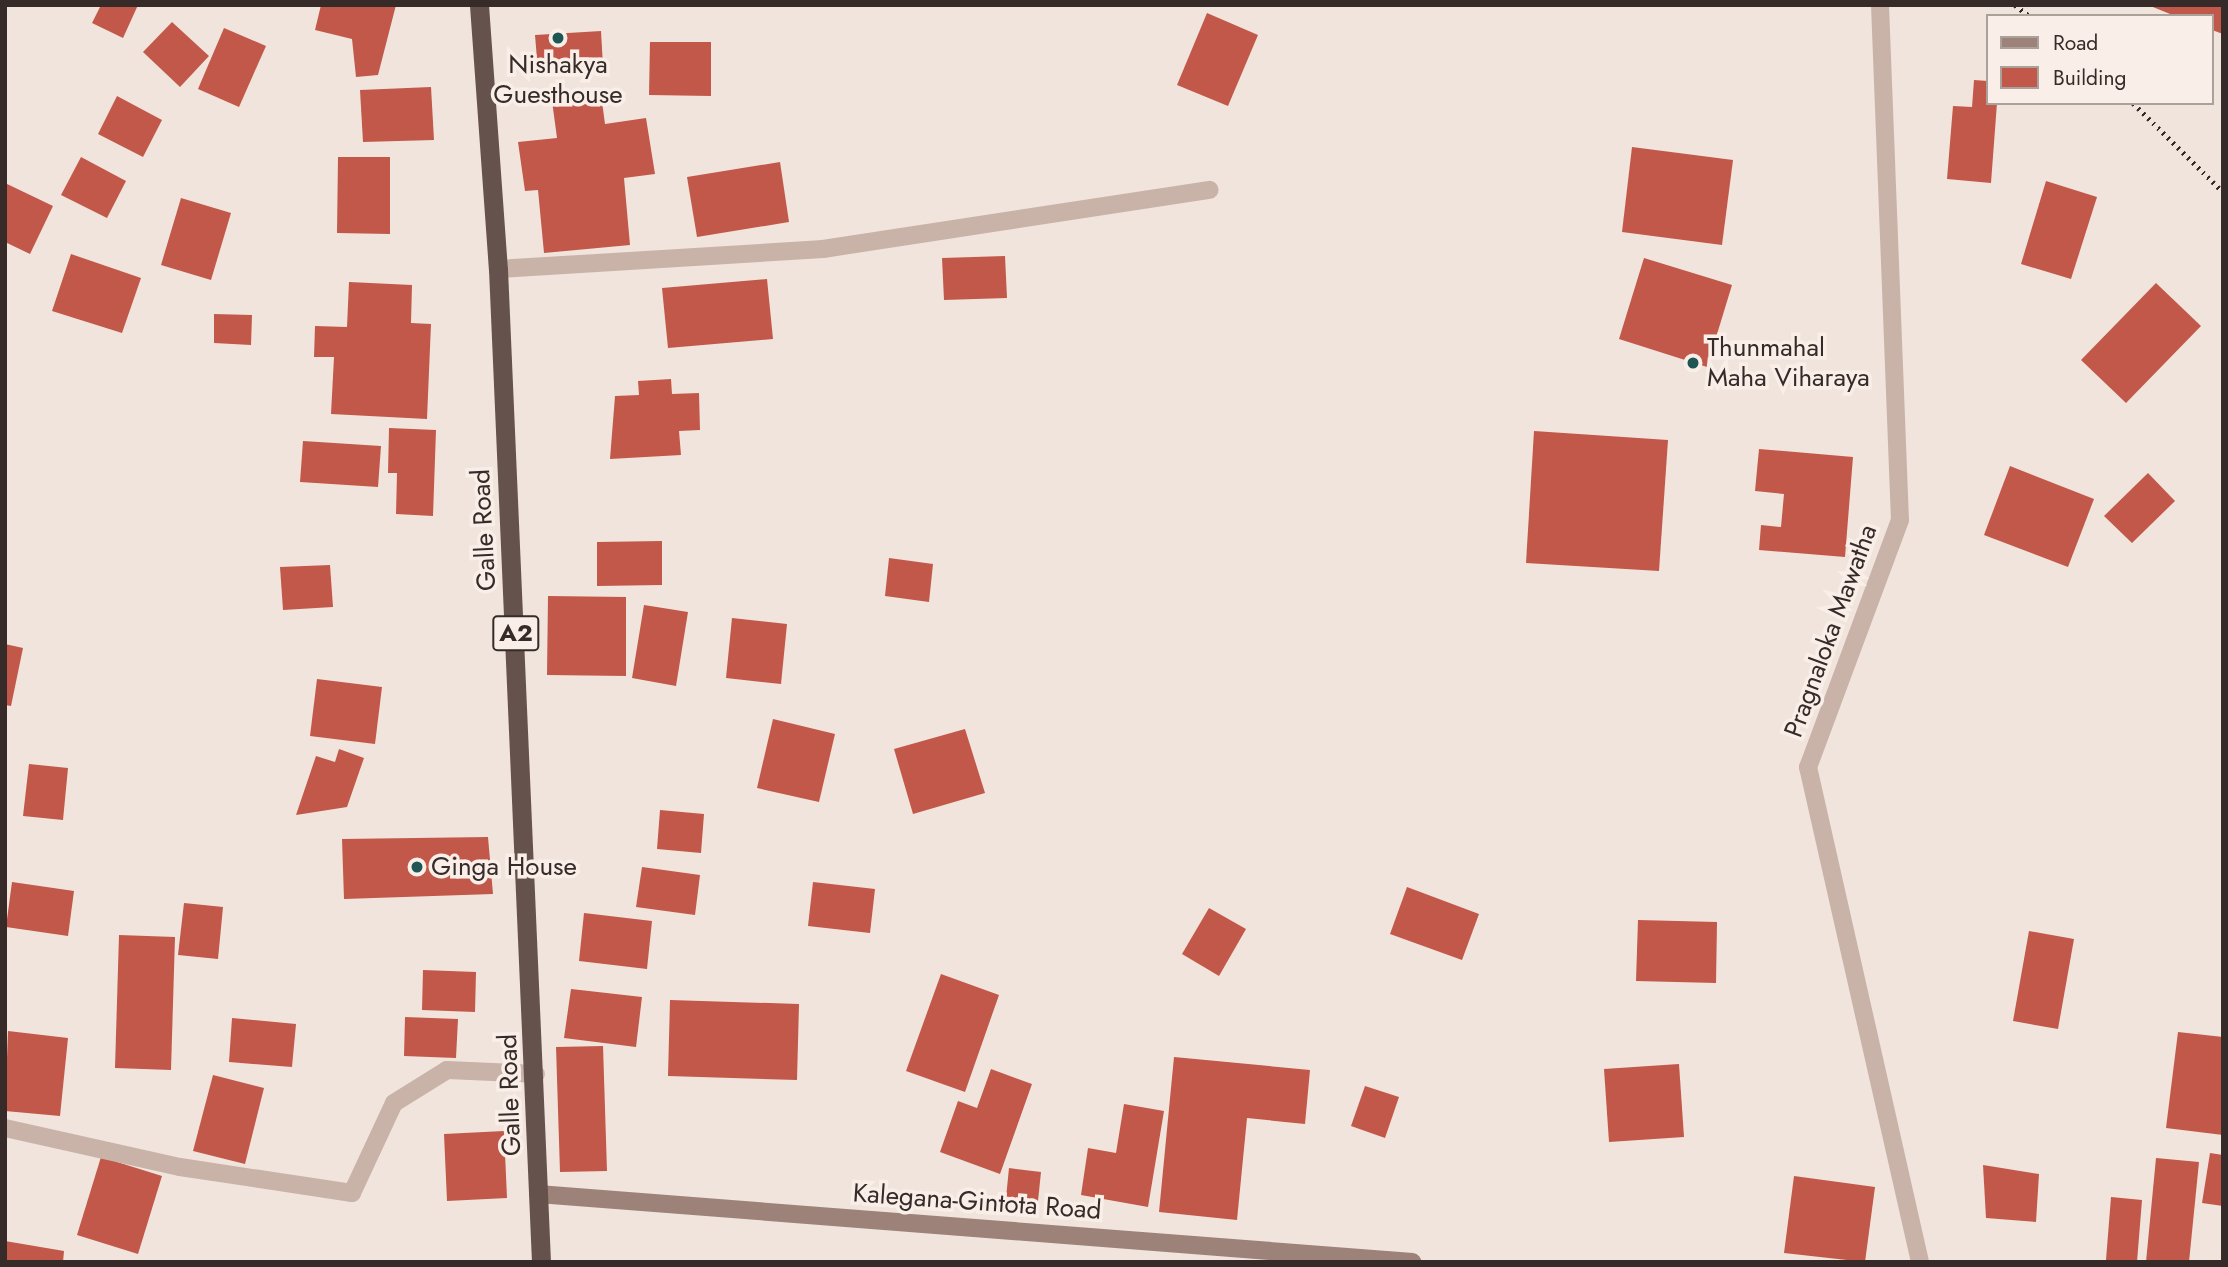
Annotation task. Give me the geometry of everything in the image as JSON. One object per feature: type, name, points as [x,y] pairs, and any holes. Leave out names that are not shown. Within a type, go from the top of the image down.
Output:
[{"type":"highway","name":"Galle Road","points":[[479,5],[498,269],[536,1073],[541,1262]]},
{"type":"main road","name":"Kalegana-Gintota Road","points":[[538,1194],[1412,1262]]},
{"type":"street","name":"Pragnaloka Mawatha","points":[[1880,5],[1900,520],[1808,767],[1920,1262]]},
{"type":"street","points":[[498,269],[823,249],[1210,190]]},
{"type":"street","points":[[5,1128],[180,1167],[352,1193],[394,1103],[447,1070],[536,1073]]},
{"type":"building","points":[[101,5],[138,5],[123,38],[92,23]]},
{"type":"building","points":[[321,5],[396,5],[378,75],[356,77],[352,39],[315,30]]},
{"type":"building","points":[[2148,5],[2223,5],[2223,34],[2214,31],[2214,14],[2170,14]]},
{"type":"building","points":[[1207,13],[1258,35],[1228,106],[1177,85]]},
{"type":"building","points":[[172,22],[209,56],[180,87],[143,52]]},
{"type":"building","points":[[224,28],[266,46],[239,107],[198,89]]},
{"type":"building","points":[[601,31],[603,66],[538,71],[535,35]]},
{"type":"building","points":[[650,42],[711,42],[711,96],[649,95]]},
{"type":"building","points":[[1974,80],[1986,81],[1986,105],[1997,105],[1991,183],[1947,179],[1953,106],[1972,107]]},
{"type":"building","points":[[431,87],[434,140],[363,142],[360,90]]},
{"type":"building","points":[[601,94],[605,124],[646,118],[655,174],[624,178],[630,245],[544,253],[538,190],[525,191],[518,142],[557,138],[552,101]]},
{"type":"building","points":[[117,96],[162,120],[143,157],[98,134]]},
{"type":"building","points":[[1632,147],[1733,160],[1722,245],[1622,232]]},
{"type":"building","points":[[81,157],[126,181],[107,218],[61,195]]},
{"type":"building","points":[[338,157],[390,157],[390,234],[337,233]]},
{"type":"building","points":[[780,162],[789,222],[697,237],[687,177]]},
{"type":"building","points":[[2046,181],[2097,197],[2071,279],[2021,264]]},
{"type":"building","points":[[5,183],[53,206],[30,254],[5,242]]},
{"type":"building","points":[[181,198],[231,213],[211,280],[161,265]]},
{"type":"building","points":[[71,254],[141,278],[122,333],[52,311]]},
{"type":"building","points":[[1005,256],[1007,298],[944,300],[942,258]]},
{"type":"building","points":[[1644,258],[1732,285],[1707,367],[1619,339]]},
{"type":"building","points":[[767,279],[773,339],[668,348],[662,288]]},
{"type":"building","points":[[349,282],[412,285],[411,323],[431,324],[427,419],[331,414],[334,357],[314,357],[315,326],[347,327]]},
{"type":"building","points":[[2156,283],[2201,326],[2126,403],[2081,360]]},
{"type":"building","points":[[214,314],[252,315],[251,345],[214,343]]},
{"type":"building","points":[[671,379],[672,394],[699,393],[700,430],[679,431],[681,455],[610,459],[615,396],[639,395],[638,381]]},
{"type":"building","points":[[389,428],[436,430],[433,516],[396,514],[397,473],[388,473]]},
{"type":"building","points":[[1534,431],[1668,440],[1659,571],[1526,563]]},
{"type":"building","points":[[303,441],[381,446],[378,487],[300,482]]},
{"type":"building","points":[[1759,449],[1853,457],[1845,557],[1759,550],[1761,525],[1781,527],[1784,494],[1755,491]]},
{"type":"building","points":[[2010,466],[2094,499],[2068,567],[1984,535]]},
{"type":"building","points":[[2148,473],[2175,501],[2132,543],[2104,516]]},
{"type":"building","points":[[662,541],[662,585],[597,586],[597,542]]},
{"type":"building","points":[[889,558],[933,564],[929,602],[885,596]]},
{"type":"building","points":[[330,565],[333,607],[283,610],[280,567]]},
{"type":"building","points":[[548,596],[626,597],[626,676],[547,675]]},
{"type":"building","points":[[644,605],[688,612],[676,686],[632,678]]},
{"type":"building","points":[[732,618],[787,624],[781,684],[726,678]]},
{"type":"building","points":[[5,644],[23,648],[11,706],[5,705]]},
{"type":"building","points":[[317,679],[382,687],[375,744],[310,736]]},
{"type":"building","points":[[773,719],[835,734],[819,802],[757,788]]},
{"type":"building","points":[[965,729],[985,793],[913,814],[894,749]]},
{"type":"building","points":[[339,749],[364,758],[347,807],[296,815],[316,756],[335,762]]},
{"type":"building","points":[[29,764],[68,768],[63,820],[23,816]]},
{"type":"building","points":[[660,810],[704,814],[701,853],[657,849]]},
{"type":"building","name":"Ginga House","points":[[488,837],[493,894],[344,899],[342,839]]},
{"type":"building","points":[[642,867],[700,875],[695,915],[636,907]]},
{"type":"building","points":[[12,882],[74,891],[68,936],[6,927]]},
{"type":"building","points":[[813,882],[875,889],[870,933],[808,926]]},
{"type":"building","points":[[1407,887],[1479,914],[1462,960],[1390,934]]},
{"type":"building","points":[[184,903],[223,907],[218,959],[178,955]]},
{"type":"building","points":[[1209,908],[1246,929],[1219,976],[1182,954]]},
{"type":"building","points":[[584,913],[652,921],[647,969],[579,961]]},
{"type":"building","points":[[1638,920],[1717,922],[1716,983],[1636,981]]},
{"type":"building","points":[[2029,931],[2074,939],[2058,1029],[2013,1021]]},
{"type":"building","points":[[119,935],[175,937],[171,1070],[115,1068]]},
{"type":"building","points":[[423,970],[476,972],[475,1012],[422,1010]]},
{"type":"building","points":[[941,974],[999,995],[965,1092],[906,1071]]},
{"type":"building","points":[[571,989],[642,997],[636,1047],[564,1038]]},
{"type":"building","points":[[670,1000],[799,1004],[797,1080],[668,1076]]},
{"type":"building","points":[[405,1017],[458,1019],[456,1058],[404,1056]]},
{"type":"building","points":[[232,1018],[296,1024],[292,1067],[229,1062]]},
{"type":"building","points":[[8,1031],[68,1038],[60,1116],[5,1111]]},
{"type":"building","points":[[2178,1032],[2223,1037],[2223,1135],[2166,1128]]},
{"type":"building","points":[[603,1046],[607,1171],[560,1172],[556,1047]]},
{"type":"building","points":[[1174,1057],[1310,1070],[1305,1124],[1247,1118],[1237,1220],[1159,1212]]},
{"type":"building","points":[[1679,1064],[1684,1137],[1609,1142],[1604,1069]]},
{"type":"building","points":[[991,1069],[1032,1084],[1000,1174],[940,1152],[958,1101],[977,1108]]},
{"type":"building","points":[[213,1075],[264,1088],[245,1164],[193,1151]]},
{"type":"building","points":[[1365,1086],[1399,1097],[1385,1138],[1351,1126]]},
{"type":"building","points":[[1124,1104],[1164,1111],[1148,1207],[1081,1195],[1088,1148],[1116,1153]]},
{"type":"building","points":[[504,1131],[507,1198],[447,1201],[444,1134]]},
{"type":"building","points":[[2210,1153],[2223,1155],[2223,1206],[2202,1203]]},
{"type":"building","points":[[101,1157],[162,1176],[138,1254],[77,1235]]},
{"type":"building","points":[[2156,1158],[2199,1162],[2189,1262],[2146,1262]]},
{"type":"building","points":[[1983,1165],[2039,1174],[2036,1222],[1986,1218]]},
{"type":"building","points":[[1009,1168],[1041,1172],[1038,1201],[1006,1198]]},
{"type":"building","points":[[1794,1176],[1875,1187],[1865,1262],[1784,1253]]},
{"type":"building","points":[[2111,1197],[2142,1200],[2137,1262],[2106,1260]]},
{"type":"building","points":[[5,1241],[64,1251],[63,1262],[5,1262]]},
{"type":"railway","points":[[2015,5],[2026,14]]},
{"type":"railway","points":[[2135,105],[2223,192]]},
{"type":"place","name":"Nishakya Guesthouse","points":[[558,38]]},
{"type":"place","name":"Thunmahal Maha Viharaya","points":[[1693,363]]},
{"type":"place","name":"Ginga House","points":[[417,867]]}]
